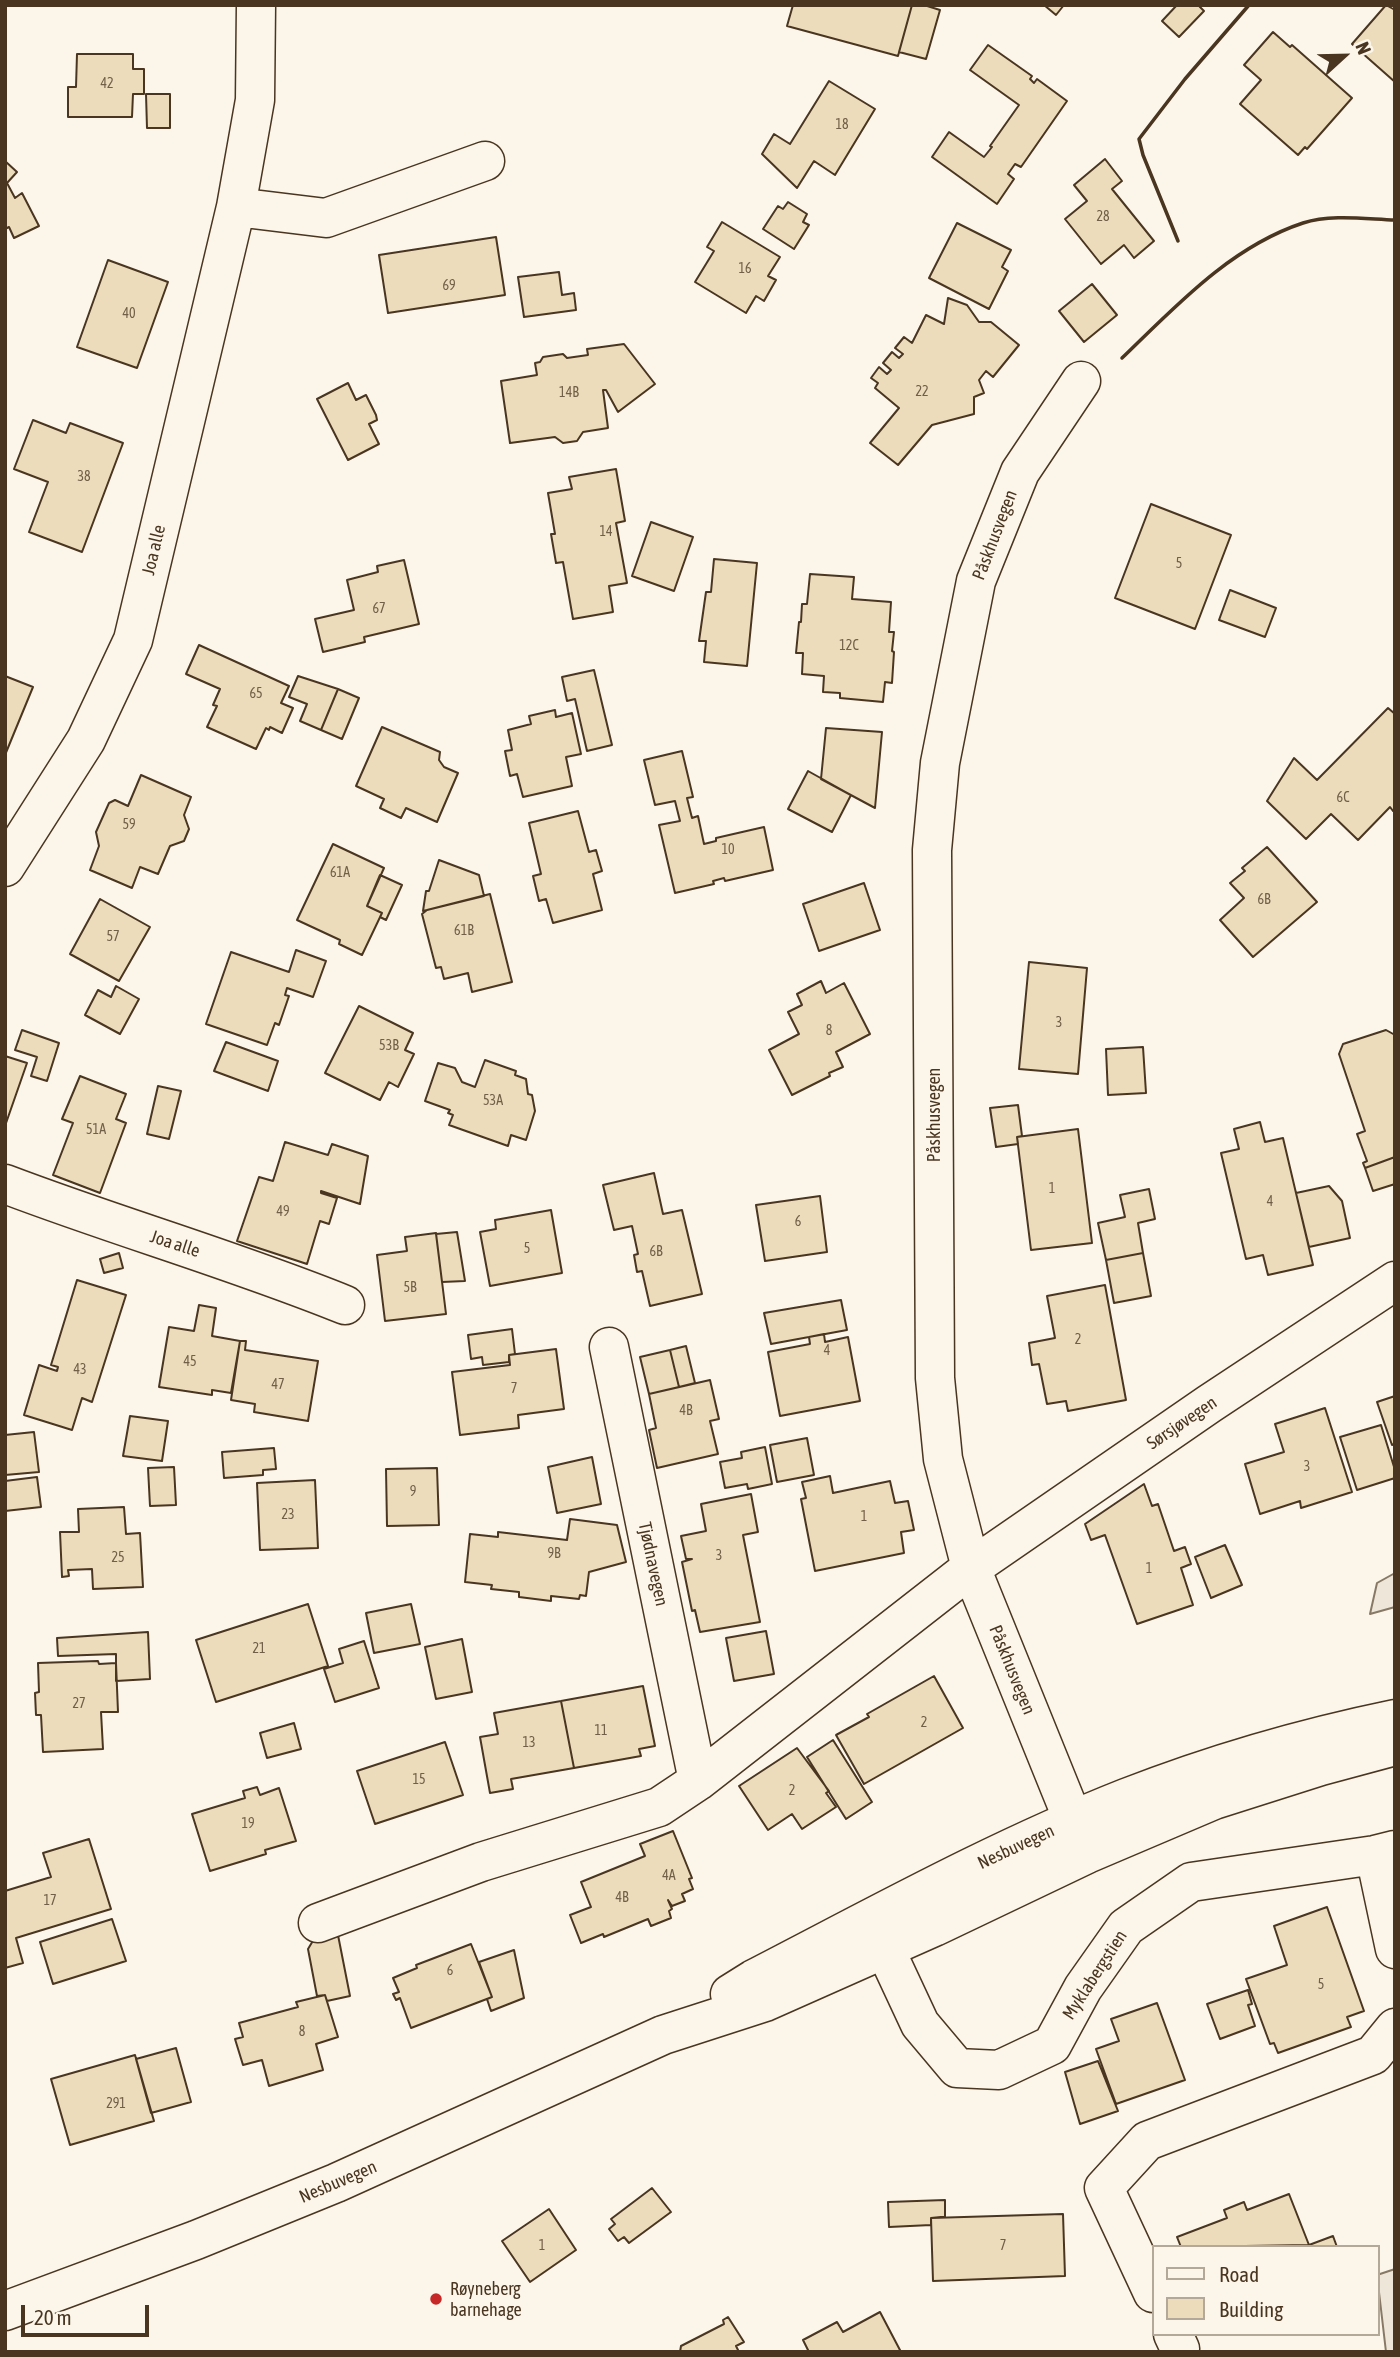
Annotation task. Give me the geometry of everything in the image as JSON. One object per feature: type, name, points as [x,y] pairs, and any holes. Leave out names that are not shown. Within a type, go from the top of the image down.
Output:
[{"type":"street","name":"Joa alle","points":[[5,867],[86,740],[133,640],[236,207],[256,100],[256,5]]},
{"type":"street","points":[[236,207],[326,218],[485,161]]},
{"type":"street","name":"Påskhusvegen","points":[[1081,381],[1020,472],[976,581],[940,763],[932,850],[935,1378],[943,1459],[971,1568],[1081,1837]]},
{"type":"street","name":"Joa alle","points":[[5,1184],[79,1212],[285,1281],[345,1305]]},
{"type":"street","name":"Sørsjøvegen","points":[[971,1568],[1209,1404],[1395,1281]]},
{"type":"street","name":"Tjødnavegen","points":[[609,1347],[698,1781]]},
{"type":"street","points":[[318,1923],[481,1861],[659,1807],[698,1781],[971,1568]]},
{"type":"street","name":"Nesbuvegen","points":[[5,2311],[196,2240],[336,2183],[663,2035],[765,2002],[885,1949],[1081,1837],[1126,1798],[1291,1743],[1395,1719]]},
{"type":"street","name":"Nesbuvegen","points":[[663,2035],[754,1979],[992,1857],[1081,1837],[1214,1801],[1321,1766],[1395,1746]]},
{"type":"street","name":"Myklabergstien","points":[[885,1949],[920,2024],[957,2068],[999,2070],[1052,2045],[1083,1988],[1126,1927],[1191,1882],[1385,1852],[1395,1950]]},
{"type":"street","points":[[1152,2291],[1104,2188],[1147,2141],[1373,2056],[1395,2028]]},
{"type":"shaded area","points":[[1395,1573],[1395,1607],[1370,1614],[1377,1583]]},
{"type":"shaded area","points":[[1395,2269],[1395,2352],[1386,2352],[1379,2274]]},
{"type":"building","points":[[793,5],[912,5],[898,56],[787,26]]},
{"type":"building","points":[[912,5],[924,5],[940,10],[926,59],[899,52]]},
{"type":"building","points":[[1044,5],[1064,5],[1056,15]]},
{"type":"building","points":[[1177,5],[1198,5],[1204,11],[1179,37],[1162,21]]},
{"type":"building","points":[[1386,5],[1395,10],[1395,82],[1352,44]]},
{"type":"building","points":[[1273,32],[1290,47],[1292,45],[1352,98],[1307,149],[1305,147],[1298,155],[1240,104],[1261,80],[1244,65]]},
{"type":"building","points":[[988,45],[1032,76],[1030,79],[1034,83],[1037,79],[1067,101],[1021,167],[1015,164],[1008,174],[1014,179],[997,204],[932,157],[949,132],[984,157],[1019,105],[970,70]]},
{"type":"building","points":[[77,54],[133,54],[133,69],[144,69],[144,94],[133,94],[132,117],[68,117],[68,87],[76,87]]},
{"type":"building","points":[[829,81],[875,109],[835,175],[814,161],[797,188],[762,154],[774,134],[790,144]]},
{"type":"building","points":[[146,94],[170,94],[170,128],[147,128]]},
{"type":"building","points":[[1105,159],[1122,181],[1112,189],[1154,241],[1134,258],[1124,245],[1101,264],[1065,219],[1087,201],[1074,185]]},
{"type":"building","points":[[5,161],[17,172],[7,183],[15,198],[22,193],[39,226],[14,238],[9,227],[5,229]]},
{"type":"building","points":[[788,202],[807,214],[803,222],[809,225],[794,249],[763,229],[778,206],[783,209]]},
{"type":"building","points":[[722,222],[780,257],[768,276],[776,280],[764,301],[756,296],[746,313],[695,282],[714,251],[707,247]]},
{"type":"building","points":[[957,223],[1011,250],[1002,267],[1008,271],[989,309],[929,278]]},
{"type":"building","points":[[496,237],[505,295],[388,313],[379,255]]},
{"type":"building","points":[[108,260],[168,282],[137,368],[77,347]]},
{"type":"building","points":[[559,272],[562,295],[574,293],[576,310],[524,317],[518,277]]},
{"type":"building","points":[[1092,284],[1117,315],[1084,342],[1059,311]]},
{"type":"building","points":[[948,298],[967,305],[979,322],[991,322],[1019,345],[993,377],[986,371],[979,380],[984,393],[974,397],[974,414],[932,425],[898,465],[870,443],[899,408],[875,388],[878,383],[871,378],[879,367],[887,374],[891,370],[883,363],[892,352],[899,358],[903,354],[895,348],[904,337],[912,343],[926,315],[944,324]]},
{"type":"building","points":[[624,344],[655,384],[618,412],[606,390],[603,390],[608,428],[583,432],[577,441],[563,443],[555,437],[510,443],[501,381],[537,375],[535,363],[540,362],[543,357],[563,354],[567,358],[588,355],[587,349]]},
{"type":"building","points":[[348,383],[356,400],[366,395],[377,420],[369,424],[379,444],[348,460],[317,399]]},
{"type":"building","points":[[33,420],[66,433],[70,423],[123,443],[82,552],[29,532],[48,482],[14,469]]},
{"type":"building","points":[[616,469],[625,521],[616,523],[627,583],[609,586],[613,612],[573,619],[563,562],[556,563],[551,534],[555,534],[548,493],[572,489],[569,477]]},
{"type":"building","points":[[1151,504],[1231,535],[1195,629],[1115,598]]},
{"type":"building","points":[[651,522],[693,537],[674,591],[632,576]]},
{"type":"building","points":[[714,559],[757,563],[747,666],[704,662],[706,641],[699,641],[706,592],[711,592]]},
{"type":"building","points":[[404,560],[419,624],[364,637],[365,642],[323,652],[315,619],[354,610],[347,580],[378,572],[377,566]]},
{"type":"building","points":[[810,574],[854,577],[852,599],[891,602],[889,632],[894,632],[892,683],[885,682],[883,702],[840,698],[840,693],[823,692],[824,676],[802,674],[803,653],[796,653],[802,604],[807,604]]},
{"type":"building","points":[[1230,590],[1276,608],[1265,637],[1219,620]]},
{"type":"building","points":[[199,645],[289,686],[281,703],[293,708],[282,733],[270,727],[269,730],[266,728],[256,749],[207,727],[217,706],[213,705],[220,689],[186,674]]},
{"type":"building","points":[[594,670],[612,745],[587,751],[575,699],[567,701],[562,677]]},
{"type":"building","points":[[5,676],[33,687],[5,755]]},
{"type":"building","points":[[298,676],[338,689],[321,730],[300,721],[307,704],[289,697]]},
{"type":"building","points":[[338,689],[359,698],[342,739],[321,730]]},
{"type":"building","points":[[1388,708],[1395,714],[1395,809],[1393,811],[1390,807],[1358,840],[1331,814],[1306,839],[1267,801],[1294,758],[1317,780]]},
{"type":"building","points":[[555,710],[556,717],[572,713],[581,754],[566,757],[572,786],[523,797],[517,774],[510,776],[505,751],[512,750],[508,730],[531,724],[529,716]]},
{"type":"building","points":[[382,727],[440,752],[439,760],[444,767],[458,773],[437,822],[406,808],[401,818],[380,808],[384,799],[356,786]]},
{"type":"building","points":[[826,728],[882,732],[875,808],[821,779]]},
{"type":"building","points":[[682,751],[693,797],[687,798],[692,818],[698,816],[704,844],[716,841],[716,838],[764,827],[773,870],[725,881],[724,878],[713,881],[714,884],[675,893],[659,825],[680,821],[675,801],[655,805],[644,760]]},
{"type":"building","points":[[808,771],[851,795],[832,832],[788,809]]},
{"type":"building","points":[[141,775],[191,797],[184,815],[189,829],[184,841],[170,846],[158,874],[140,867],[132,888],[90,870],[99,846],[96,832],[109,803],[115,800],[128,806]]},
{"type":"building","points":[[578,811],[589,852],[596,850],[602,871],[593,874],[602,910],[553,923],[546,899],[539,901],[533,876],[541,874],[529,823]]},
{"type":"building","points":[[333,844],[384,868],[367,906],[382,913],[362,955],[339,944],[340,940],[297,920]]},
{"type":"building","points":[[1267,847],[1317,902],[1253,957],[1220,920],[1244,898],[1230,883],[1245,871],[1242,868]]},
{"type":"building","points":[[439,860],[479,875],[484,896],[423,911],[426,891],[429,891]]},
{"type":"building","points":[[380,875],[402,885],[386,920],[380,917],[382,913],[367,906]]},
{"type":"building","points":[[864,883],[880,930],[819,951],[803,904]]},
{"type":"building","points":[[490,894],[512,982],[472,992],[468,973],[444,979],[441,967],[436,968],[422,914],[427,910]]},
{"type":"building","points":[[100,899],[150,927],[119,981],[70,954]]},
{"type":"building","points":[[296,950],[326,961],[313,997],[287,988],[285,995],[289,996],[279,1025],[275,1023],[267,1045],[206,1024],[231,952],[289,972]]},
{"type":"building","points":[[1029,962],[1087,968],[1078,1074],[1019,1069]]},
{"type":"building","points":[[821,981],[826,993],[844,983],[870,1034],[836,1052],[843,1067],[792,1095],[769,1050],[799,1034],[788,1012],[802,1005],[797,994]]},
{"type":"building","points":[[116,986],[139,999],[120,1034],[85,1015],[98,990],[111,997]]},
{"type":"building","points":[[359,1006],[413,1033],[405,1050],[414,1054],[398,1087],[389,1082],[380,1100],[325,1073]]},
{"type":"building","points":[[22,1030],[59,1043],[47,1081],[31,1076],[37,1057],[15,1050]]},
{"type":"building","points":[[1386,1030],[1395,1035],[1395,1157],[1365,1168],[1363,1163],[1367,1161],[1357,1134],[1365,1131],[1339,1054],[1343,1044]]},
{"type":"building","points":[[226,1042],[278,1061],[268,1091],[214,1071]]},
{"type":"building","points":[[1143,1047],[1146,1093],[1108,1095],[1106,1049]]},
{"type":"building","points":[[5,1056],[27,1063],[5,1126]]},
{"type":"building","points":[[485,1060],[516,1071],[515,1075],[526,1079],[528,1094],[532,1095],[535,1111],[526,1140],[511,1135],[508,1146],[449,1125],[453,1115],[448,1113],[450,1110],[425,1101],[438,1063],[455,1068],[462,1082],[475,1087]]},
{"type":"building","points":[[80,1076],[126,1094],[116,1119],[126,1123],[100,1193],[53,1175],[73,1123],[62,1119]]},
{"type":"building","points":[[158,1086],[181,1091],[169,1139],[147,1134]]},
{"type":"building","points":[[1018,1105],[1022,1136],[1017,1137],[1018,1144],[996,1147],[990,1108]]},
{"type":"building","points":[[1260,1122],[1265,1142],[1283,1138],[1313,1265],[1268,1275],[1263,1255],[1246,1259],[1221,1153],[1239,1149],[1234,1129]]},
{"type":"building","points":[[1078,1129],[1092,1243],[1031,1250],[1017,1137]]},
{"type":"building","points":[[285,1142],[328,1155],[332,1144],[368,1156],[360,1204],[321,1191],[337,1198],[329,1224],[320,1221],[307,1264],[237,1241],[259,1177],[273,1181]]},
{"type":"building","points":[[1395,1157],[1395,1184],[1373,1191],[1365,1168]]},
{"type":"building","points":[[654,1173],[663,1214],[682,1210],[702,1294],[650,1306],[642,1271],[637,1272],[634,1255],[638,1254],[632,1226],[614,1230],[603,1185]]},
{"type":"building","points":[[1329,1186],[1342,1201],[1350,1238],[1309,1247],[1296,1193]]},
{"type":"building","points":[[1149,1189],[1155,1219],[1138,1223],[1143,1253],[1106,1260],[1098,1223],[1125,1217],[1120,1195]]},
{"type":"building","points":[[820,1196],[827,1252],[765,1261],[756,1205]]},
{"type":"building","points":[[551,1210],[562,1273],[490,1286],[480,1232],[496,1229],[495,1220]]},
{"type":"building","points":[[457,1232],[465,1281],[442,1282],[436,1234]]},
{"type":"building","points":[[436,1233],[446,1314],[385,1321],[377,1255],[407,1251],[405,1237]]},
{"type":"building","points":[[119,1253],[123,1268],[104,1273],[100,1259]]},
{"type":"building","points":[[1143,1253],[1151,1296],[1114,1303],[1106,1260]]},
{"type":"building","points":[[77,1280],[126,1295],[92,1402],[82,1398],[72,1430],[24,1415],[39,1365],[57,1371],[58,1367],[51,1365]]},
{"type":"building","points":[[1105,1285],[1126,1400],[1068,1411],[1066,1401],[1047,1404],[1039,1364],[1032,1365],[1029,1343],[1055,1338],[1047,1296]]},
{"type":"building","points":[[841,1300],[847,1330],[771,1344],[764,1313]]},
{"type":"building","points":[[199,1305],[216,1308],[212,1336],[240,1341],[231,1393],[212,1390],[212,1395],[159,1387],[169,1327],[194,1331]]},
{"type":"building","points":[[512,1329],[515,1354],[509,1355],[509,1362],[483,1365],[482,1357],[471,1359],[468,1335]]},
{"type":"building","points":[[824,1334],[825,1342],[848,1337],[860,1401],[780,1416],[768,1352],[810,1344],[809,1337]]},
{"type":"building","points":[[240,1341],[246,1341],[245,1350],[318,1361],[308,1421],[254,1412],[255,1404],[231,1400]]},
{"type":"building","points":[[686,1346],[695,1383],[679,1387],[670,1350]]},
{"type":"building","points":[[556,1349],[564,1409],[518,1415],[519,1428],[460,1435],[452,1372],[510,1365],[509,1355]]},
{"type":"building","points":[[670,1350],[679,1387],[649,1394],[640,1357]]},
{"type":"building","points":[[710,1380],[719,1419],[710,1421],[718,1454],[657,1468],[649,1430],[656,1428],[649,1394]]},
{"type":"building","points":[[1395,1396],[1395,1444],[1392,1445],[1377,1402]]},
{"type":"building","points":[[1325,1408],[1352,1492],[1301,1508],[1300,1501],[1260,1514],[1245,1464],[1284,1452],[1275,1424]]},
{"type":"building","points":[[130,1416],[168,1421],[162,1461],[123,1456]]},
{"type":"building","points":[[1381,1425],[1395,1478],[1357,1490],[1340,1437]]},
{"type":"building","points":[[34,1432],[39,1472],[5,1475],[5,1435]]},
{"type":"building","points":[[807,1438],[814,1475],[777,1482],[770,1445]]},
{"type":"building","points":[[765,1447],[772,1484],[748,1489],[747,1484],[725,1488],[720,1462],[742,1458],[741,1452]]},
{"type":"building","points":[[274,1448],[276,1469],[263,1470],[263,1475],[224,1478],[222,1452]]},
{"type":"building","points":[[592,1457],[601,1504],[557,1513],[548,1467]]},
{"type":"building","points":[[174,1467],[176,1505],[150,1506],[148,1468]]},
{"type":"building","points":[[437,1468],[439,1525],[387,1526],[386,1469]]},
{"type":"building","points":[[830,1476],[833,1493],[890,1481],[895,1503],[908,1501],[914,1530],[901,1532],[904,1553],[815,1571],[801,1499],[806,1498],[802,1482]]},
{"type":"building","points":[[37,1477],[41,1507],[5,1511],[5,1481]]},
{"type":"building","points":[[315,1480],[318,1548],[260,1550],[257,1483]]},
{"type":"building","points":[[1144,1484],[1152,1506],[1158,1504],[1174,1551],[1185,1547],[1191,1564],[1181,1568],[1193,1605],[1137,1624],[1105,1535],[1091,1540],[1085,1524]]},
{"type":"building","points":[[751,1494],[758,1532],[743,1535],[760,1622],[700,1632],[695,1610],[692,1611],[682,1562],[692,1559],[686,1559],[681,1536],[706,1531],[701,1504]]},
{"type":"building","points":[[124,1507],[126,1534],[140,1533],[143,1587],[93,1589],[92,1569],[68,1570],[69,1576],[62,1577],[60,1532],[79,1532],[78,1509]]},
{"type":"building","points":[[570,1519],[617,1525],[626,1562],[589,1572],[586,1596],[580,1595],[579,1599],[551,1596],[551,1601],[519,1597],[519,1592],[491,1589],[492,1585],[465,1582],[470,1534],[498,1537],[498,1532],[567,1540]]},
{"type":"building","points":[[1225,1545],[1242,1585],[1211,1598],[1195,1557]]},
{"type":"building","points":[[308,1604],[328,1666],[216,1702],[196,1640]]},
{"type":"building","points":[[411,1604],[420,1644],[374,1653],[366,1613]]},
{"type":"building","points":[[766,1631],[774,1674],[734,1681],[726,1638]]},
{"type":"building","points":[[148,1632],[150,1679],[116,1681],[116,1654],[58,1656],[57,1638]]},
{"type":"building","points":[[462,1639],[472,1692],[436,1699],[425,1647]]},
{"type":"building","points":[[364,1641],[379,1688],[335,1702],[324,1669],[343,1663],[339,1649]]},
{"type":"building","points":[[98,1661],[99,1664],[116,1663],[118,1712],[101,1712],[103,1749],[43,1752],[41,1715],[36,1715],[35,1693],[39,1692],[38,1663]]},
{"type":"building","points":[[934,1676],[963,1728],[864,1784],[836,1735]]},
{"type":"building","points":[[643,1686],[655,1746],[639,1749],[641,1756],[574,1768],[561,1701]]},
{"type":"building","points":[[561,1701],[574,1768],[511,1779],[513,1789],[490,1793],[480,1737],[498,1734],[494,1713]]},
{"type":"building","points":[[294,1723],[301,1749],[267,1758],[260,1733]]},
{"type":"building","points":[[833,1740],[872,1802],[846,1819],[807,1757]]},
{"type":"building","points":[[445,1742],[463,1795],[375,1824],[357,1771]]},
{"type":"building","points":[[797,1748],[829,1791],[826,1793],[836,1807],[802,1829],[792,1814],[768,1830],[739,1786]]},
{"type":"building","points":[[257,1787],[260,1795],[279,1788],[296,1841],[265,1850],[266,1854],[210,1871],[192,1814],[245,1798],[243,1791]]},
{"type":"building","points":[[673,1831],[692,1878],[689,1879],[693,1889],[682,1894],[685,1901],[672,1906],[668,1900],[672,1909],[669,1911],[671,1918],[651,1926],[648,1919],[604,1937],[603,1934],[581,1943],[570,1915],[591,1907],[581,1882],[645,1856],[640,1844]]},
{"type":"building","points":[[89,1839],[111,1909],[16,1938],[23,1963],[5,1968],[5,1891],[51,1877],[43,1853]]},
{"type":"building","points":[[1327,1907],[1364,2011],[1347,2017],[1351,2027],[1278,2053],[1274,2043],[1270,2044],[1246,1979],[1287,1965],[1274,1926]]},
{"type":"building","points":[[112,1919],[126,1961],[53,1984],[40,1942]]},
{"type":"building","points":[[337,1930],[350,1996],[327,2001],[325,1995],[317,1996],[308,1949],[317,1934]]},
{"type":"building","points":[[471,1944],[492,1997],[411,2028],[400,1998],[396,2000],[393,1994],[399,1992],[393,1978],[417,1968],[416,1965]]},
{"type":"building","points":[[514,1950],[524,1998],[491,2011],[487,1999],[492,1997],[479,1962]]},
{"type":"building","points":[[1248,1990],[1252,2004],[1248,2005],[1255,2026],[1220,2039],[1207,2004]]},
{"type":"building","points":[[325,1995],[338,2037],[316,2044],[323,2070],[269,2086],[262,2060],[243,2065],[235,2039],[243,2037],[239,2023],[298,2007],[296,2002]]},
{"type":"building","points":[[1157,2003],[1185,2080],[1116,2104],[1096,2049],[1119,2041],[1111,2019]]},
{"type":"building","points":[[176,2048],[191,2102],[151,2113],[136,2059]]},
{"type":"building","points":[[135,2055],[154,2121],[70,2145],[51,2079]]},
{"type":"building","points":[[1098,2061],[1118,2111],[1080,2124],[1065,2072]]},
{"type":"building","points":[[652,2188],[671,2212],[629,2243],[624,2237],[618,2241],[609,2229],[615,2224],[611,2219]]},
{"type":"building","points":[[1289,2194],[1309,2245],[1180,2245],[1177,2237],[1227,2218],[1224,2210],[1244,2202],[1247,2210]]},
{"type":"building","points":[[945,2200],[945,2217],[931,2218],[931,2225],[889,2227],[888,2202]]},
{"type":"building","points":[[549,2209],[576,2250],[530,2282],[502,2241]]},
{"type":"building","points":[[1063,2214],[1065,2276],[933,2281],[931,2218]]},
{"type":"building","points":[[1333,2236],[1336,2245],[1309,2245]]},
{"type":"building","points":[[880,2312],[901,2352],[809,2352],[803,2340],[837,2322],[843,2332]]},
{"type":"building","points":[[728,2317],[744,2342],[736,2346],[739,2352],[680,2352],[681,2346],[724,2324],[723,2320]]},
{"type":"wall","points":[[1178,241],[1139,139],[1185,79],[1249,5]]},
{"type":"wall","points":[[1122,358],[1205,280],[1251,247],[1276,234],[1314,220],[1395,220]]},
{"type":"place","name":"Røyneberg barnehage","points":[[436,2299]]}]
